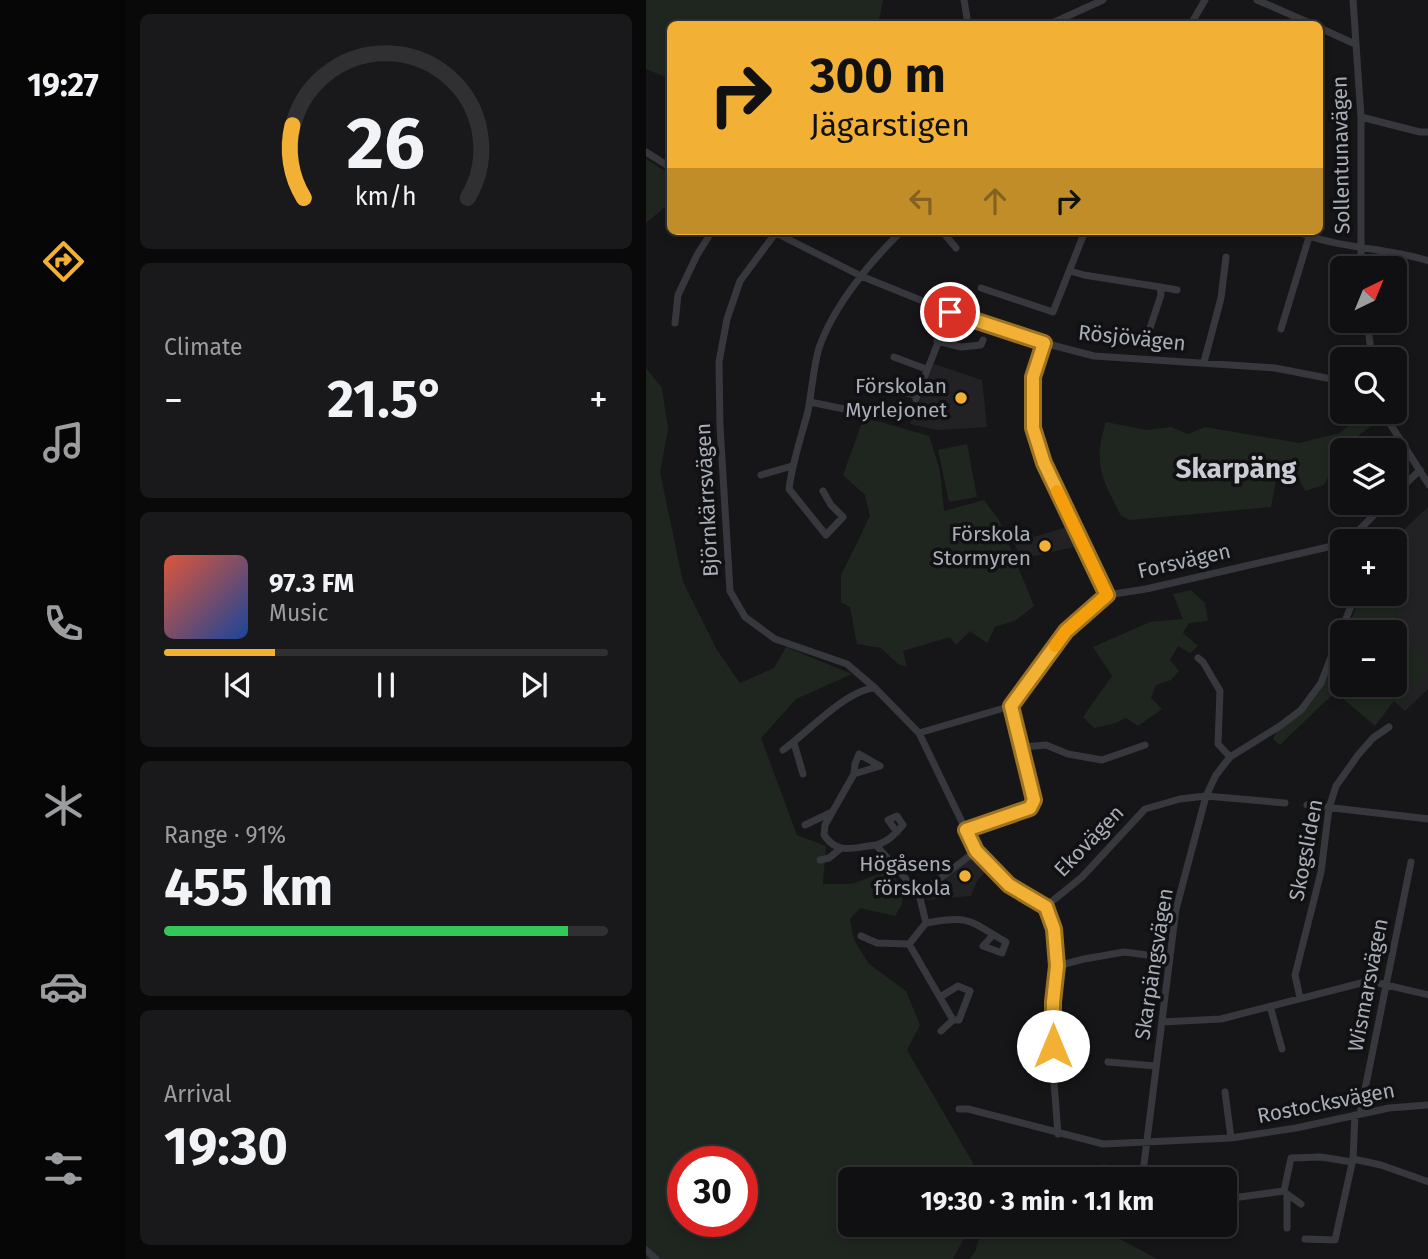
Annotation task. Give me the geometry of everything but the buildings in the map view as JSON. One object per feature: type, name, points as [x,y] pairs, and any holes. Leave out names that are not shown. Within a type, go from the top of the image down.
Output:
[{"type":"street","points":[[964,0],[967,21]]},
{"type":"street","points":[[1057,21],[1103,0]]},
{"type":"street","points":[[1193,21],[1205,0]]},
{"type":"street","points":[[1257,0],[1305,21]]},
{"type":"street","points":[[1279,9],[1282,0]]},
{"type":"street","name":"Sollentunavägen","points":[[1354,0],[1361,117],[1360,256]]},
{"type":"street","points":[[1323,29],[1355,44]]},
{"type":"street","points":[[1361,117],[1428,132]]},
{"type":"street","points":[[646,152],[667,165]]},
{"type":"street","points":[[675,323],[678,295],[697,254],[709,235]]},
{"type":"street","name":"Björnkärrsvägen","points":[[773,235],[740,281],[727,319],[720,362],[720,426],[730,591],[745,617],[775,639],[847,664],[875,688],[919,733],[976,851],[1009,885],[1046,907]]},
{"type":"street","name":"Rösjövägen","points":[[781,235],[861,276],[950,312],[1044,343],[1094,356],[1275,368],[1330,379]]},
{"type":"street","points":[[823,491],[831,505],[843,517],[826,535],[789,489],[819,348],[840,307],[861,276],[898,235]]},
{"type":"street","points":[[945,235],[956,248]]},
{"type":"street","points":[[981,288],[1053,312],[1084,235]]},
{"type":"street","points":[[1305,235],[1428,261]]},
{"type":"street","points":[[1281,329],[1309,237]]},
{"type":"street","points":[[1204,362],[1221,298],[1226,257]]},
{"type":"street","points":[[1070,271],[1177,290]]},
{"type":"street","points":[[1149,331],[1161,295],[1160,287]]},
{"type":"street","points":[[891,389],[916,397],[950,312]]},
{"type":"street","points":[[937,341],[961,346],[981,345],[983,340]]},
{"type":"street","points":[[919,733],[1011,706],[1066,631],[1107,595],[1044,463],[1033,428],[1033,377],[1044,343]]},
{"type":"street","points":[[893,357],[927,369]]},
{"type":"street","points":[[809,402],[849,410]]},
{"type":"street","points":[[1390,424],[1428,485]]},
{"type":"street","points":[[761,475],[792,466]]},
{"type":"street","points":[[1407,483],[1420,471]]},
{"type":"street","name":"Forsvägen","points":[[1362,529],[1374,515]]},
{"type":"street","name":"Forsvägen","points":[[1107,595],[1146,589],[1330,546]]},
{"type":"street","name":"Skarpängsvägen","points":[[1143,1167],[1176,909],[1207,796],[1216,775],[1230,757],[1280,726],[1314,695],[1351,606]]},
{"type":"street","points":[[1198,658],[1220,691],[1218,744],[1230,757]]},
{"type":"street","points":[[783,750],[845,702],[866,689],[875,688]]},
{"type":"street","points":[[966,830],[1030,808],[1034,800],[1011,706]]},
{"type":"street","name":"Skogsliden","points":[[1300,998],[1295,975],[1321,872],[1329,808],[1336,786],[1347,767],[1373,738],[1389,727]]},
{"type":"street","points":[[794,743],[803,774]]},
{"type":"street","points":[[1023,747],[1046,745],[1068,754],[1102,760],[1145,746]]},
{"type":"street","points":[[854,774],[823,832],[831,846],[840,849],[876,845],[889,841],[897,832]]},
{"type":"street","name":"Ekovägen","points":[[1046,907],[1082,877],[1145,809],[1180,799],[1207,796],[1285,803]]},
{"type":"street","points":[[1307,805],[1428,819]]},
{"type":"street","points":[[805,825],[831,813]]},
{"type":"street","points":[[876,845],[919,894],[926,923]]},
{"type":"street","points":[[820,860],[829,858],[840,849]]},
{"type":"street","points":[[919,894],[976,851]]},
{"type":"street","name":"Wismarsvägen","points":[[1305,1240],[1335,1240],[1352,1160],[1357,1115],[1411,862]]},
{"type":"street","points":[[1046,907],[1054,929],[1057,966],[1053,1002],[1053,1058],[1058,1134]]},
{"type":"street","points":[[909,944],[926,923],[956,918],[974,922],[993,934]]},
{"type":"street","points":[[861,936],[877,943],[909,944]]},
{"type":"street","points":[[909,944],[953,1020]]},
{"type":"street","points":[[1057,966],[1124,952],[1170,958]]},
{"type":"street","points":[[1162,1022],[1221,1019],[1369,981],[1428,995]]},
{"type":"street","points":[[940,998],[958,986],[970,991],[959,1020],[953,1020],[941,1031]]},
{"type":"street","points":[[1270,1006],[1282,1049]]},
{"type":"street","name":"Skarpängsvägen","points":[[1108,1062],[1156,1066]]},
{"type":"street","name":"Rostocksvägen","points":[[1225,1091],[1231,1138]]},
{"type":"street","name":"Rostocksvägen","points":[[959,1109],[969,1109],[1103,1144],[1231,1138],[1296,1128],[1389,1108],[1428,1105]]},
{"type":"street","points":[[1286,1228],[1285,1192],[1291,1158],[1321,1157],[1381,1165],[1428,1182]]},
{"type":"street","points":[[1237,1199],[1285,1192],[1301,1204]]},
{"type":"street","points":[[646,1250],[656,1259]]},
{"type":"shaded area","points":[[646,0],[883,0],[879,21],[667,21],[667,78],[646,69]]},
{"type":"shaded area","points":[[646,159],[667,172],[667,206],[646,223]]},
{"type":"shaded area","points":[[934,364],[982,380],[987,427],[938,430],[910,424]]},
{"type":"shaded area","points":[[646,368],[662,388],[668,429],[660,472],[683,582],[717,650],[740,683],[774,668],[786,647],[852,674],[796,699],[761,738],[797,835],[826,846],[823,884],[851,884],[888,871],[904,887],[902,904],[895,916],[860,908],[850,919],[854,940],[869,964],[906,991],[920,1025],[907,1050],[973,1163],[973,1167],[838,1167],[838,1237],[965,1237],[953,1259],[646,1259]]},
{"type":"shaded area","points":[[864,417],[929,436],[940,470],[944,511],[984,500],[999,520],[1034,606],[1016,620],[995,627],[987,643],[970,631],[956,645],[950,637],[903,651],[907,667],[898,664],[881,648],[857,644],[850,607],[841,602],[841,575],[870,516],[865,495],[843,475]]},
{"type":"shaded area","points":[[1106,422],[1146,430],[1171,427],[1188,434],[1205,427],[1299,443],[1340,433],[1350,424],[1374,424],[1355,438],[1330,438],[1330,473],[1324,485],[1305,491],[1295,471],[1277,476],[1271,507],[1130,520],[1121,516],[1105,482],[1100,461]]},
{"type":"shaded area","points":[[967,444],[977,497],[949,502],[938,450]]},
{"type":"shaded area","points":[[1428,507],[1428,689],[1405,711],[1389,697],[1407,697],[1407,620],[1395,620],[1399,606],[1407,606],[1407,529],[1405,529]]},
{"type":"shaded area","points":[[1070,526],[1079,546],[1021,559],[1013,540],[1032,533],[1034,537]]},
{"type":"shaded area","points":[[1191,590],[1205,603],[1208,621],[1189,623],[1183,633],[1198,646],[1190,653],[1178,646],[1170,660],[1179,671],[1171,680],[1156,685],[1151,698],[1162,709],[1138,726],[1126,718],[1094,728],[1083,717],[1112,676],[1093,647],[1150,622],[1183,619],[1173,594]]},
{"type":"shaded area","points":[[1357,606],[1399,606],[1395,620],[1351,620]]},
{"type":"shaded area","points":[[1412,648],[1428,662],[1428,671],[1407,696],[1407,654]]},
{"type":"shaded area","points":[[1330,670],[1330,697],[1280,745],[1273,739],[1276,734],[1308,705],[1320,691]]},
{"type":"shaded area","points":[[1341,697],[1406,697],[1399,705],[1394,701],[1375,726]]},
{"type":"shaded area","name":"Högåsens förskola","points":[[972,858],[987,870],[977,881],[971,896],[926,900],[925,892]]},
{"type":"shaded area","points":[[1102,1164],[1125,1167],[1102,1167]]},
{"type":"shaded area","points":[[979,1237],[1116,1237],[1157,1259],[969,1259],[975,1252]]},
{"type":"slow traffic","points":[[1055,646],[1066,631],[1107,595],[1057,491]]},
{"type":"place","name":"Förskolan Myrlejonet","points":[[961,398]]},
{"type":"place","name":"Förskola Stormyren","points":[[1045,546]]},
{"type":"place","name":"Högåsens förskola","points":[[965,876]]},
{"type":"district","name":"Skarpäng","points":[[1236,468]]},
{"type":"route","points":[[950,312],[1044,343],[1033,377],[1033,428],[1044,463],[1107,595],[1066,631],[1011,706],[1034,800],[1030,808],[966,830],[976,851],[1009,885],[1046,907],[1054,929],[1057,966],[1053,1002],[1053,1046]]}]
